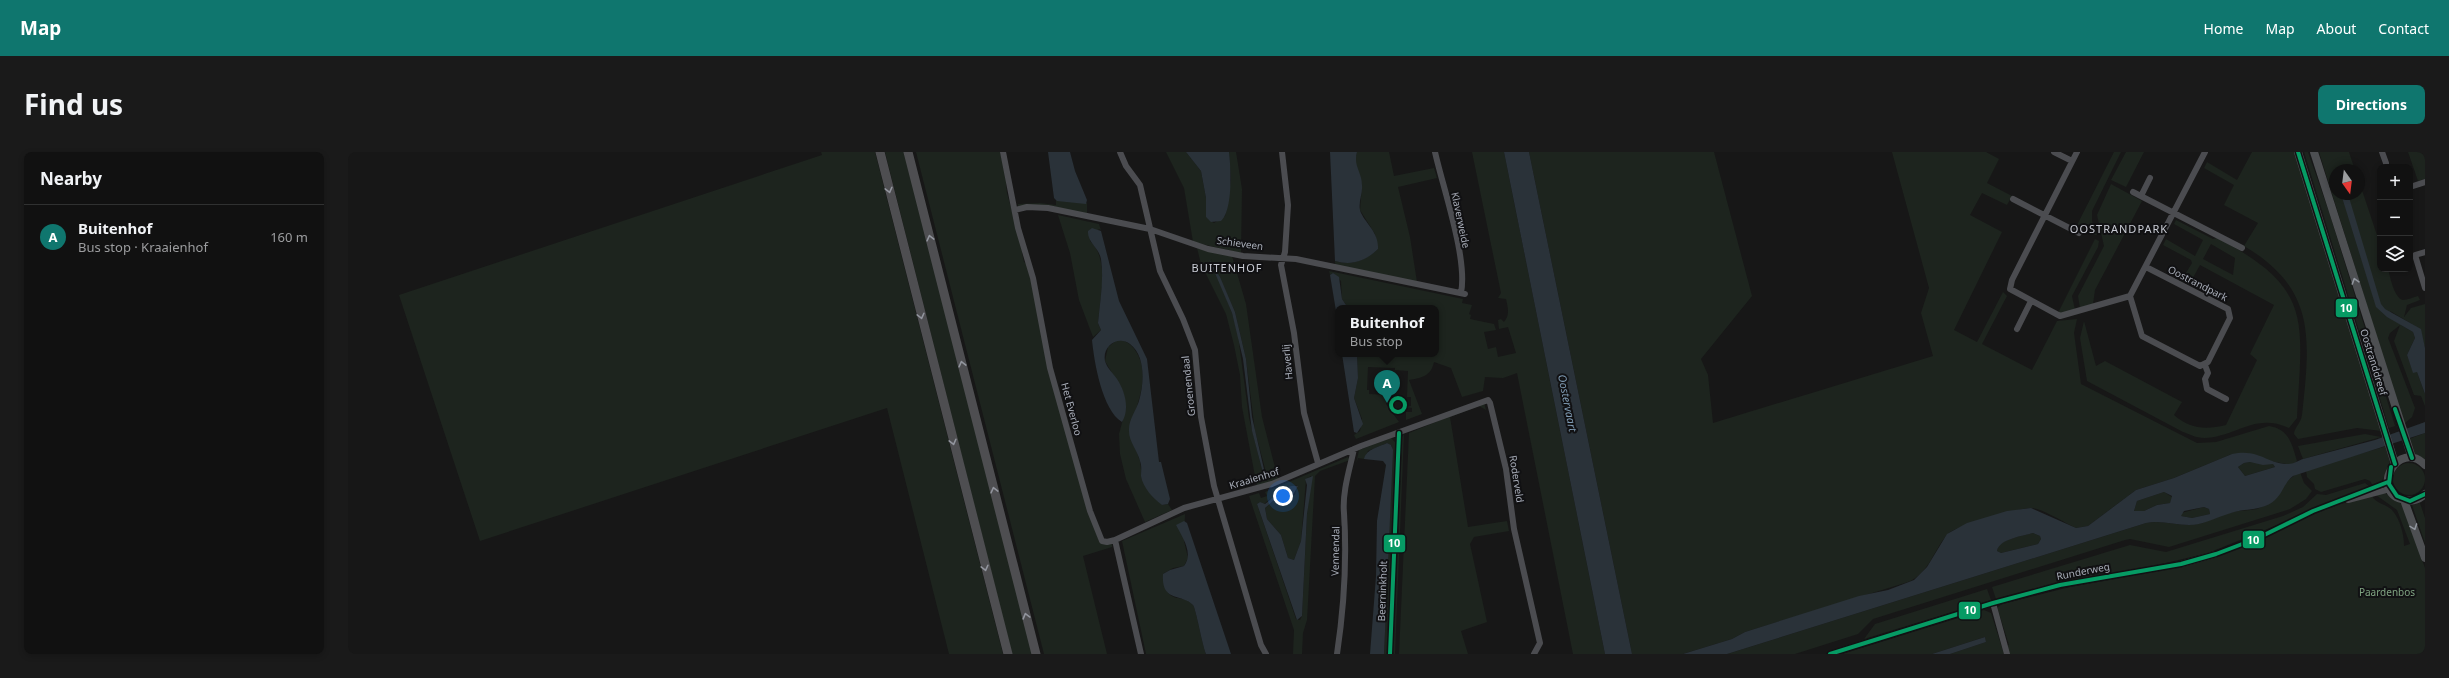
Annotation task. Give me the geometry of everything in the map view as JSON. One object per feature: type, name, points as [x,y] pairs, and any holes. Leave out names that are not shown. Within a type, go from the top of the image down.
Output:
[{"type":"highway","points":[[880,152],[1008,654]]},
{"type":"highway","points":[[908,152],[1036,654]]},
{"type":"main road","name":"Oostranddreef","points":[[2298,152],[2394,464]]},
{"type":"main road","name":"Oostranddreef","points":[[2314,152],[2400,425],[2412,458]]},
{"type":"main road","points":[[2424,464],[2412,458],[2403,459],[2394,464],[2389,472],[2389,486],[2397,497],[2404,500],[2414,500],[2424,497]]},
{"type":"main road","points":[[2404,500],[2425,558]]},
{"type":"street","name":"Het Everloo","points":[[1003,152],[1015,210],[1033,278],[1050,368],[1090,511],[1102,541],[1107,542],[1115,540]]},
{"type":"street","name":"Groenendaal","points":[[1120,152],[1126,166],[1140,185],[1160,271],[1183,319],[1195,350],[1201,417],[1217,499]]},
{"type":"street","name":"Haverlij","points":[[1282,152],[1288,205],[1285,252],[1281,265],[1294,333],[1300,393],[1318,463]]},
{"type":"street","name":"Klaverweide","points":[[1435,152],[1455,234],[1463,294]]},
{"type":"street","points":[[2054,152],[2072,161]]},
{"type":"street","points":[[2077,152],[2012,280],[2010,289],[2060,316],[2130,296],[2205,152]]},
{"type":"street","points":[[2382,152],[2386,163]]},
{"type":"street","points":[[2141,196],[2150,178]]},
{"type":"street","points":[[2413,186],[2425,182]]},
{"type":"street","points":[[2133,192],[2173,214],[2242,248]]},
{"type":"street","points":[[2013,199],[2079,233]]},
{"type":"street","name":"Schieveen","points":[[1015,210],[1040,207],[1150,229],[1208,249],[1243,256],[1282,258],[1463,294]]},
{"type":"street","points":[[2425,252],[2415,255],[2425,288]]},
{"type":"street","name":"Oostrandpark","points":[[2146,267],[2228,309],[2230,318],[2205,365]]},
{"type":"street","points":[[2130,296],[2142,336],[2200,366],[2205,365],[2208,373],[2205,379],[2207,389],[2226,399]]},
{"type":"street","points":[[2017,329],[2031,301]]},
{"type":"street","name":"Roderveld","points":[[1399,433],[1484,400],[1490,403],[1506,469],[1516,536],[1540,643],[1534,654]]},
{"type":"street","name":"Kraaienhof","points":[[1115,540],[1169,514],[1272,484],[1354,448],[1399,433]]},
{"type":"street","name":"Beerninkholt","points":[[1390,654],[1399,433]]},
{"type":"street","name":"Vennendal","points":[[1337,654],[1344,592],[1346,525],[1344,513],[1354,448]]},
{"type":"street","name":"Runderweg","points":[[1830,654],[1993,603],[2060,585],[2181,564],[2216,554],[2337,502],[2389,486]]},
{"type":"street","points":[[1217,499],[1261,645],[1266,654]]},
{"type":"street","points":[[1115,540],[1141,654]]},
{"type":"street","points":[[1993,603],[2007,654]]},
{"type":"green space","points":[[821,152],[875,152],[1003,654],[949,654],[887,408],[480,541],[399,295],[822,155]]},
{"type":"green space","points":[[885,152],[907,152],[1034,654],[1012,654]]},
{"type":"green space","points":[[916,152],[1000,152],[1008,182],[1006,184],[1007,193],[1023,251],[1024,262],[1027,264],[1084,497],[1099,541],[1102,544],[1112,544],[1112,547],[1083,556],[1107,654],[1044,654]]},
{"type":"green space","points":[[1166,152],[1186,152],[1201,171],[1206,198],[1206,217],[1214,223],[1225,216],[1231,180],[1229,152],[1236,152],[1242,189],[1241,253],[1193,242],[1184,188]]},
{"type":"green space","points":[[1357,152],[1389,152],[1394,176],[1434,168],[1437,178],[1398,187],[1410,237],[1417,282],[1335,265],[1335,261],[1347,263],[1364,259],[1378,249],[1375,234],[1360,210],[1362,185],[1355,161]]},
{"type":"green space","points":[[1472,152],[1504,152],[1605,654],[1573,654],[1517,373],[1503,378],[1485,377],[1483,391],[1462,397],[1451,368],[1434,362],[1433,367],[1425,376],[1409,380],[1422,414],[1406,420],[1406,412],[1412,412],[1412,408],[1406,407],[1411,406],[1411,397],[1407,397],[1408,371],[1395,370],[1395,368],[1368,367],[1367,390],[1369,390],[1369,394],[1387,395],[1386,404],[1399,422],[1356,439],[1354,435],[1360,431],[1362,419],[1354,398],[1358,378],[1357,357],[1439,357],[1439,305],[1346,305],[1342,299],[1341,281],[1333,273],[1330,275],[1329,271],[1463,299],[1462,303],[1472,305],[1469,314],[1471,315],[1470,319],[1494,324],[1496,330],[1484,332],[1488,349],[1496,347],[1498,357],[1516,353],[1508,327],[1499,329],[1498,320],[1501,319],[1504,322],[1508,314],[1506,299],[1498,298],[1501,293]]},
{"type":"green space","points":[[1529,152],[1714,152],[1752,296],[1701,359],[1708,375],[1713,423],[1933,356],[1921,313],[1929,288],[1892,152],[1986,152],[1999,159],[1987,183],[2012,196],[2007,205],[1982,193],[1970,215],[2002,232],[1954,330],[1977,342],[2003,292],[2007,296],[1982,344],[2032,370],[2057,321],[2077,319],[2074,333],[2081,384],[2197,443],[2216,442],[2269,426],[2276,428],[2281,430],[2289,438],[2297,461],[2294,464],[2286,464],[2232,454],[2174,478],[2136,490],[2088,526],[2076,528],[2048,513],[2032,508],[1988,518],[1963,526],[1948,534],[1921,573],[1908,582],[1745,632],[1732,639],[1683,654],[1632,654]]},
{"type":"green space","points":[[2114,152],[2121,152],[2092,211],[2092,221],[2097,235],[2088,234],[2075,229]]},
{"type":"green space","points":[[2126,152],[2144,152],[2126,187],[2111,180]]},
{"type":"green space","points":[[2252,152],[2295,152],[2382,431],[2357,428],[2298,439],[2294,434],[2301,418],[2307,363],[2303,318],[2297,299],[2285,280],[2268,263],[2244,246],[2258,223],[2224,205],[2234,185],[2204,168],[2207,162],[2237,180]]},
{"type":"green space","points":[[2304,152],[2308,152],[2330,215],[2395,426],[2389,428]]},
{"type":"green space","points":[[2319,152],[2349,152],[2353,164],[2329,164],[2329,184]]},
{"type":"green space","points":[[2408,152],[2425,152],[2425,179],[2418,181]]},
{"type":"green space","points":[[2111,184],[2142,201],[2095,290],[2093,304],[2080,308],[2078,296],[2104,246],[2097,215]]},
{"type":"green space","points":[[2365,199],[2377,235],[2377,272],[2389,272],[2397,295],[2403,300],[2418,296],[2420,300],[2407,305],[2404,317],[2411,308],[2425,304],[2425,348],[2420,329],[2390,311],[2401,325],[2413,332],[2415,338],[2407,355],[2413,372],[2417,372],[2425,394],[2425,406],[2421,396],[2414,395],[2394,341],[2400,325],[2390,333],[2388,338],[2415,408],[2412,417],[2404,424],[2334,200]]},
{"type":"green space","points":[[1056,200],[1087,203],[1087,214],[1047,205],[1018,206],[1018,204],[1040,203],[1056,205]]},
{"type":"green space","points":[[1058,215],[1099,224],[1101,230],[1099,229],[1090,241],[1100,258],[1102,269],[1102,291],[1098,323],[1101,330],[1093,337],[1079,300],[1070,253]]},
{"type":"green space","points":[[2176,220],[2213,239],[2217,238],[2248,256],[2271,273],[2286,291],[2295,310],[2299,331],[2300,356],[2297,418],[2289,428],[2277,424],[2266,423],[2256,424],[2215,437],[2204,438],[2193,436],[2087,381],[2080,338],[2084,321],[2096,366],[2105,361],[2182,402],[2174,415],[2192,426],[2211,428],[2226,425],[2257,360],[2250,354],[2274,305],[2200,265],[2189,285],[2181,281],[2192,263],[2191,260],[2163,245],[2166,239],[2195,256],[2203,240],[2174,224]],"holes":[[[2211,244],[2235,258],[2233,275],[2203,259]]]},
{"type":"green space","points":[[2095,239],[2099,241],[2098,247],[2072,296],[2075,310],[2064,314],[2058,313]]},
{"type":"green space","points":[[1197,248],[1232,256],[1246,304],[1262,417],[1278,479],[1257,487],[1242,407],[1240,375],[1234,345],[1226,314],[1201,264]],"holes":[[[1211,259],[1235,312],[1246,359],[1255,431],[1267,476],[1264,477],[1249,418],[1238,335],[1232,313]]]},
{"type":"green space","points":[[1117,340],[1125,341],[1135,350],[1140,360],[1142,369],[1143,379],[1139,400],[1129,430],[1140,461],[1142,477],[1162,505],[1168,504],[1172,510],[1145,522],[1126,479],[1120,454],[1119,434],[1126,408],[1123,392],[1105,361],[1108,347]]},
{"type":"green space","points":[[1484,402],[1486,410],[1479,406],[1450,417],[1468,527],[1507,521],[1509,531],[1474,537],[1470,544],[1487,622],[1461,631],[1468,654],[1399,654],[1409,433]]},
{"type":"green space","points":[[2425,433],[2424,459],[2415,455],[2409,439]]},
{"type":"green space","points":[[1404,434],[1395,654],[1393,654],[1402,437]]},
{"type":"green space","points":[[2365,434],[2381,437],[2303,459],[2298,446]]},
{"type":"green space","points":[[1391,438],[1396,443],[1387,654],[1384,654],[1392,446],[1387,443],[1368,451],[1364,459],[1358,458],[1356,464],[1359,450]]},
{"type":"green space","points":[[2387,446],[2390,462],[2382,481],[2373,486],[2370,481],[2365,479],[2321,492],[2315,489],[2314,484],[2307,477],[2306,470],[2311,468]]},
{"type":"green space","points":[[1348,457],[1350,460],[1320,471],[1315,476],[1307,620],[1303,633],[1302,654],[1293,654],[1294,630],[1249,496],[1259,493],[1261,498],[1267,496],[1265,492]],"holes":[[[1311,476],[1307,514],[1302,616],[1300,620],[1296,619],[1257,504],[1260,502],[1264,504],[1282,490],[1297,485],[1295,495],[1273,501],[1265,508],[1267,519],[1281,535],[1288,558],[1294,560],[1301,541],[1306,479]]]},
{"type":"green space","points":[[2250,462],[2273,464],[2275,467],[2245,476],[2238,467],[2244,463]]},
{"type":"green space","points":[[2406,463],[2412,463],[2422,470],[2425,479],[2424,485],[2418,492],[2412,495],[2406,495],[2396,488],[2393,482],[2393,476],[2400,466]]},
{"type":"green space","points":[[2300,472],[2304,483],[2312,491],[2306,499],[2290,509],[2169,547],[2130,539],[2125,540],[1873,619],[1858,634],[1795,654],[1727,654],[2146,523],[2157,522],[2195,525],[2233,512],[2257,509],[2270,501],[2288,480]]},
{"type":"green space","points":[[2365,483],[2370,487],[2208,553],[2153,566],[2070,580],[1996,599],[1992,587],[2130,545],[2166,552],[2283,516],[2303,507],[2317,494],[2326,495]]},
{"type":"green space","points":[[2164,492],[2172,497],[2170,503],[2157,505],[2144,511],[2134,511],[2137,501]]},
{"type":"green space","name":"Paardenbos","points":[[2385,493],[2402,504],[2425,568],[2425,654],[2009,654],[2007,646],[2009,645],[1998,610],[1998,607],[2002,604],[2070,587],[2173,568],[2340,504],[2372,496],[2392,510],[2401,527],[2404,546],[2410,544],[2397,510],[2376,495]]},
{"type":"green space","points":[[2420,503],[2425,518],[2425,543],[2412,505]]},
{"type":"green space","points":[[2204,507],[2209,509],[2210,514],[2192,518],[2181,516],[2181,513]]},
{"type":"green space","points":[[1185,514],[1184,541],[1188,558],[1184,566],[1173,568],[1163,574],[1168,592],[1171,595],[1184,599],[1193,605],[1206,654],[1146,654],[1122,541]]},
{"type":"green space","points":[[2033,533],[2040,536],[2041,539],[2038,544],[2001,553],[1997,551],[1998,547],[2006,541]]},
{"type":"green space","points":[[1987,589],[1991,600],[1864,639],[1875,624]]},
{"type":"green space","points":[[1984,610],[1991,613],[2004,654],[1950,654],[1986,642],[1985,637],[1932,654],[1842,654]]},
{"type":"water","points":[[1048,152],[1070,152],[1075,171],[1087,200],[1086,204],[1057,201],[1054,198]]},
{"type":"water","points":[[1186,152],[1229,152],[1231,178],[1228,208],[1221,221],[1211,222],[1206,217],[1206,198],[1201,171]]},
{"type":"water","points":[[1330,152],[1357,152],[1356,161],[1362,180],[1360,210],[1377,238],[1378,249],[1369,257],[1353,263],[1335,261]]},
{"type":"water","name":"Oostervaart","points":[[1504,152],[1529,152],[1632,654],[1605,654]]},
{"type":"water","points":[[2343,200],[2350,200],[2381,304],[2385,309],[2421,329],[2425,348],[2425,394],[2417,372],[2413,373],[2407,355],[2415,338],[2413,332],[2387,317],[2376,307]]},
{"type":"water","points":[[1092,228],[1101,231],[1119,301],[1147,359],[1159,462],[1161,462],[1170,499],[1168,504],[1162,505],[1146,489],[1141,476],[1141,463],[1130,438],[1129,426],[1139,401],[1143,379],[1139,356],[1130,344],[1116,341],[1108,347],[1105,356],[1106,364],[1120,384],[1126,400],[1126,411],[1122,422],[1115,416],[1109,407],[1100,384],[1092,340],[1101,330],[1098,323],[1102,267],[1100,255],[1088,235],[1088,231]]},
{"type":"water","points":[[1209,259],[1220,277],[1235,312],[1246,359],[1252,417],[1266,478],[1264,477],[1252,431],[1243,359],[1232,313]]},
{"type":"water","points":[[1333,273],[1339,277],[1342,299],[1346,305],[1335,305],[1330,275]]},
{"type":"water","points":[[1342,357],[1357,357],[1358,378],[1354,398],[1363,424],[1357,433],[1354,432]]},
{"type":"water","points":[[2425,422],[2425,433],[2293,476],[2278,497],[2271,504],[2265,506],[2236,511],[2195,525],[2157,522],[2146,523],[1727,654],[1683,654],[1732,639],[1745,632],[1859,596],[1888,590],[1914,580],[1927,567],[1947,534],[1967,523],[2007,511],[2031,508],[2076,528],[2088,526],[2136,490],[2174,478],[2232,454],[2249,453],[2274,462],[2290,464],[2303,459],[2375,440]],"holes":[[[2250,462],[2263,465],[2273,464],[2275,467],[2245,476],[2238,467],[2244,463]],[[2164,492],[2172,496],[2170,503],[2157,505],[2144,511],[2134,511],[2137,501]],[[2204,507],[2209,509],[2210,514],[2192,518],[2181,516],[2184,511]],[[2033,533],[2040,536],[2041,539],[2038,544],[2001,553],[1997,551],[2002,544],[2018,537]]]},
{"type":"water","points":[[1387,443],[1391,445],[1393,450],[1384,654],[1370,654],[1376,576],[1377,521],[1386,465],[1383,461],[1364,459],[1367,453]]},
{"type":"water","points":[[1313,476],[1307,514],[1302,616],[1297,620],[1257,504],[1260,502],[1265,504],[1284,489],[1298,486],[1290,500],[1273,501],[1265,508],[1267,519],[1281,535],[1288,558],[1294,560],[1301,541],[1307,485],[1305,479]]},
{"type":"water","points":[[1184,521],[1187,523],[1231,654],[1206,654],[1193,605],[1188,601],[1173,596],[1165,589],[1163,574],[1170,570],[1184,566],[1187,561],[1188,556],[1186,545],[1176,525]]},
{"type":"water","points":[[1985,637],[1986,642],[1950,654],[1932,654]]},
{"type":"transit line","name":"10","points":[[2298,152],[2395,464]]},
{"type":"transit line","name":"10","points":[[1395,398],[1401,398],[1405,402],[1405,405],[1405,408],[1401,412],[1395,412],[1391,408],[1391,402],[1395,398]]},
{"type":"transit line","name":"10","points":[[2395,409],[2412,458]]},
{"type":"transit line","name":"10","points":[[1390,654],[1399,433]]},
{"type":"transit line","name":"10","points":[[2391,467],[2389,484],[2397,496],[2410,501],[2425,494]]},
{"type":"transit line","name":"10","points":[[1830,654],[1993,603],[2060,585],[2181,564],[2216,554],[2258,538],[2313,511],[2388,482]]},
{"type":"place","name":"Buitenhof","points":[[1387,403]]},
{"type":"district","name":"OOSTRANDPARK","points":[[2119,228]]},
{"type":"district","name":"BUITENHOF","points":[[1227,267]]}]
